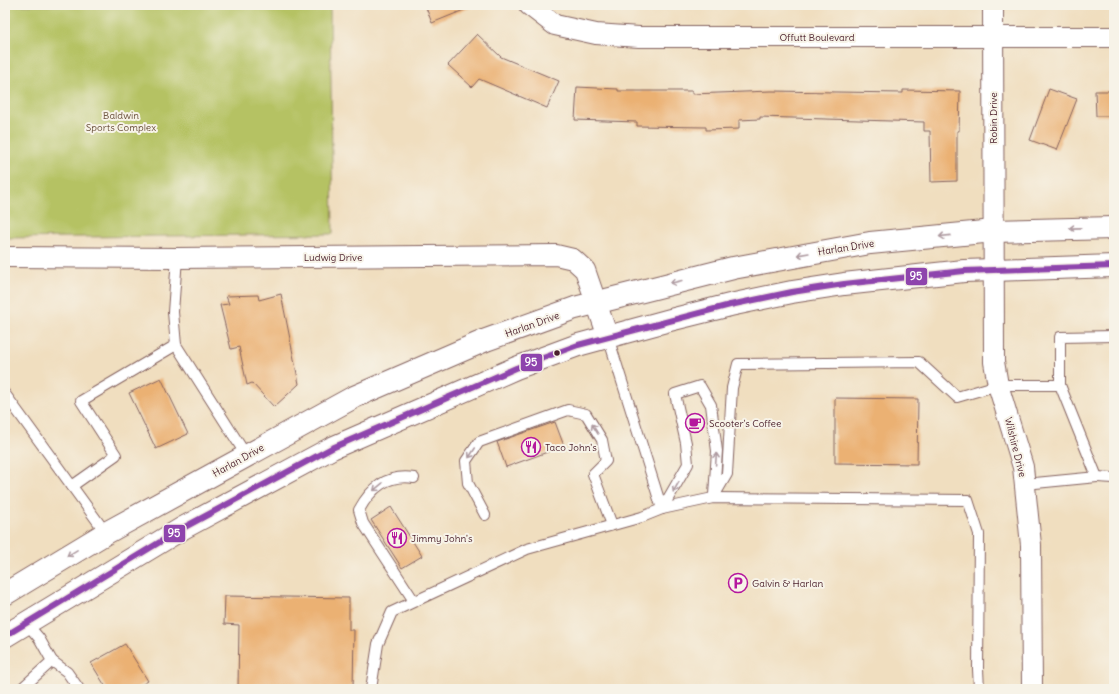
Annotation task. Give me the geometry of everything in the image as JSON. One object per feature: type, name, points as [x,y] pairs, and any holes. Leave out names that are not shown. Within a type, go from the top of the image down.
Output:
[{"type":"main road","name":"Harlan Drive","points":[[5,594],[106,533],[354,397],[486,340],[597,301],[732,268],[870,243],[994,230],[1114,228]]},
{"type":"main road","points":[[5,636],[28,624],[183,528],[332,448],[556,352],[670,320],[792,292],[914,275],[994,269],[1114,266]]},
{"type":"street","name":"Offutt Boulevard","points":[[528,5],[555,25],[596,34],[632,37],[1114,37]]},
{"type":"street","name":"Robin Drive","points":[[993,5],[994,230]]},
{"type":"street","name":"Wilshire Drive","points":[[994,230],[994,362],[998,385],[1023,467],[1025,484],[1031,545],[1032,689]]},
{"type":"street","name":"Ludwig Drive","points":[[5,257],[177,258],[556,255],[573,259],[585,270],[597,301],[608,337]]},
{"type":"lane","points":[[177,258],[173,312],[176,345],[246,455]]},
{"type":"lane","points":[[1097,477],[1060,386],[1060,337],[1114,336]]},
{"type":"lane","points":[[608,337],[662,509]]},
{"type":"lane","points":[[72,486],[116,455],[81,402],[176,345]]},
{"type":"lane","points":[[713,498],[727,474],[732,388],[738,364],[919,362],[957,397],[998,385],[1060,386]]},
{"type":"lane","points":[[662,509],[688,464],[686,443],[675,394],[700,386],[711,405],[717,451],[713,498]]},
{"type":"lane","points":[[5,394],[106,533]]},
{"type":"lane","points":[[485,515],[468,483],[466,461],[479,442],[568,410],[586,414],[602,440],[606,461],[593,474],[612,525]]},
{"type":"lane","points":[[414,478],[402,476],[380,484],[365,499],[359,510],[363,524],[414,601]]},
{"type":"lane","points":[[1025,484],[1097,477],[1114,478]]},
{"type":"lane","points":[[371,689],[378,644],[392,612],[527,549],[662,509],[713,498],[968,500],[979,534],[979,689]]},
{"type":"lane","points":[[28,624],[39,638],[52,662],[67,672],[79,689]]},
{"type":"lane","points":[[21,689],[52,662]]},
{"type":"green space","name":"Baldwin Sports Complex","points":[[5,5],[330,5],[333,234],[5,238]]},
{"type":"building","points":[[425,5],[476,5],[432,23]]},
{"type":"building","points":[[477,34],[501,57],[559,81],[547,108],[479,79],[472,87],[448,65]]},
{"type":"building","points":[[577,87],[618,89],[618,91],[692,91],[692,94],[771,91],[903,93],[903,90],[960,91],[959,131],[957,131],[957,181],[931,182],[930,131],[924,131],[924,122],[760,117],[760,119],[739,120],[739,129],[706,130],[706,127],[637,126],[637,122],[575,120]]},
{"type":"building","points":[[1049,89],[1077,99],[1057,150],[1030,140]]},
{"type":"building","points":[[1095,91],[1114,91],[1114,116],[1096,116]]},
{"type":"building","points":[[281,294],[299,384],[274,407],[252,383],[247,385],[239,347],[231,349],[220,305],[229,304],[226,296],[258,295],[259,300]]},
{"type":"building","points":[[161,378],[188,434],[156,449],[129,393]]},
{"type":"building","points":[[835,398],[918,399],[917,464],[835,463]]},
{"type":"building","points":[[555,422],[564,446],[506,467],[497,442]]},
{"type":"building","name":"Jimmy John's","points":[[391,507],[422,556],[402,568],[371,520]]},
{"type":"building","points":[[225,596],[349,598],[349,630],[354,630],[353,689],[238,689],[239,625],[224,624]]},
{"type":"building","points":[[125,644],[148,681],[135,689],[107,689],[91,663]]},
{"type":"transit line","name":"95","points":[[5,636],[183,528],[332,448],[516,368],[578,345],[730,305],[792,292],[844,284],[964,271],[1114,266]]},
{"type":"place","name":"Scooter's Coffee","points":[[695,423]]},
{"type":"place","name":"Taco John's","points":[[531,447]]},
{"type":"place","name":"Jimmy John's","points":[[397,538]]},
{"type":"place","name":"Galvin & Harlan","points":[[738,583]]}]
